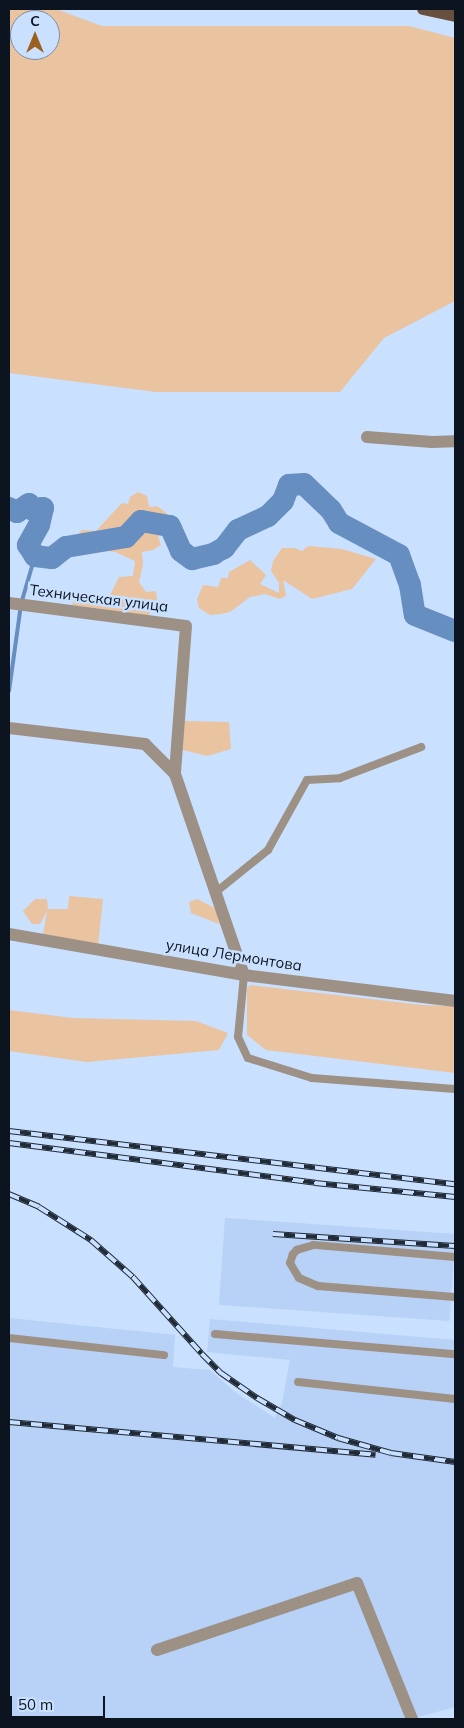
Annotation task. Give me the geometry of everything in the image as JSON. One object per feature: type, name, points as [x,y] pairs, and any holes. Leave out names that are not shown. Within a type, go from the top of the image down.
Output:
[{"type":"main road","points":[[423,9],[455,16]]},
{"type":"street","points":[[367,437],[432,442],[455,441]]},
{"type":"street","name":"Техническая улица","points":[[9,603],[186,626],[175,774]]},
{"type":"street","points":[[9,728],[145,744],[175,774],[244,975]]},
{"type":"street","name":"улица Лермонтова","points":[[9,934],[244,975],[455,1001]]},
{"type":"street","points":[[157,1650],[357,1582],[412,1719]]},
{"type":"lane","points":[[216,892],[268,850],[307,780],[340,778],[421,747]]},
{"type":"lane","points":[[244,975],[238,1037],[248,1058],[312,1078],[455,1089]]},
{"type":"lane","points":[[455,1257],[314,1245],[297,1250],[293,1254],[290,1263],[300,1278],[318,1286],[455,1297]]},
{"type":"lane","points":[[215,1334],[455,1354]]},
{"type":"lane","points":[[9,1338],[164,1355]]},
{"type":"lane","points":[[298,1382],[455,1399]]},
{"type":"shaded area","points":[[9,9],[59,10],[10,10],[10,60],[60,60],[60,10],[102,26],[409,26],[455,38],[455,301],[384,338],[340,392],[156,392],[9,373]]},
{"type":"shaded area","points":[[138,492],[147,496],[149,507],[157,506],[164,511],[171,518],[174,526],[169,535],[158,536],[161,545],[153,550],[142,552],[143,564],[139,582],[146,592],[156,591],[157,600],[148,605],[150,616],[72,605],[75,599],[84,602],[88,599],[93,603],[108,599],[119,577],[133,576],[135,561],[115,552],[88,549],[86,541],[91,537],[82,538],[79,533],[82,530],[96,531],[122,503],[128,504],[130,497]]},
{"type":"shaded area","points":[[308,546],[342,549],[376,559],[352,589],[312,599],[283,580],[286,596],[280,599],[265,594],[250,597],[230,612],[221,614],[210,615],[199,608],[197,599],[203,585],[218,587],[221,578],[228,578],[229,572],[250,560],[266,575],[260,584],[279,593],[279,583],[271,571],[273,561],[282,548],[295,548],[302,551]]},
{"type":"shaded area","points":[[183,721],[229,722],[231,749],[207,756],[179,749]]},
{"type":"shaded area","points":[[69,896],[103,899],[98,946],[43,934],[47,911],[40,924],[32,924],[23,911],[35,899],[47,899],[48,909],[68,909]]},
{"type":"shaded area","points":[[197,899],[213,907],[218,914],[219,924],[191,913],[189,902]]},
{"type":"shaded area","points":[[250,985],[422,1005],[455,1006],[455,1073],[266,1050],[247,1035],[247,989]]},
{"type":"shaded area","points":[[9,1010],[73,1018],[196,1021],[228,1033],[219,1050],[87,1062],[9,1051]]},
{"type":"shaded area","points":[[225,1218],[455,1234],[449,1321],[219,1305]]},
{"type":"shaded area","points":[[9,1318],[175,1335],[173,1367],[210,1370],[235,1392],[275,1418],[282,1403],[290,1360],[207,1352],[210,1319],[455,1340],[455,1707],[411,1719],[9,1719]]},
{"type":"waterway","points":[[9,508],[17,512],[29,504],[31,509],[43,508],[39,525],[28,545],[35,556],[52,558],[66,547],[126,537],[141,521],[170,526],[181,551],[192,559],[213,554],[224,548],[238,530],[268,516],[283,501],[289,485],[304,484],[331,510],[339,523],[399,555],[410,585],[415,615],[455,631]]},
{"type":"waterway","points":[[9,691],[21,604],[35,556]]},
{"type":"railway","points":[[9,1131],[455,1184]]},
{"type":"railway","points":[[9,1143],[315,1183],[455,1197]]},
{"type":"railway","points":[[9,1194],[39,1207],[91,1240],[133,1277],[221,1373],[257,1398],[295,1420],[338,1438],[391,1453],[455,1462]]},
{"type":"railway","points":[[273,1234],[455,1246]]},
{"type":"railway","points":[[9,1422],[376,1455]]}]
